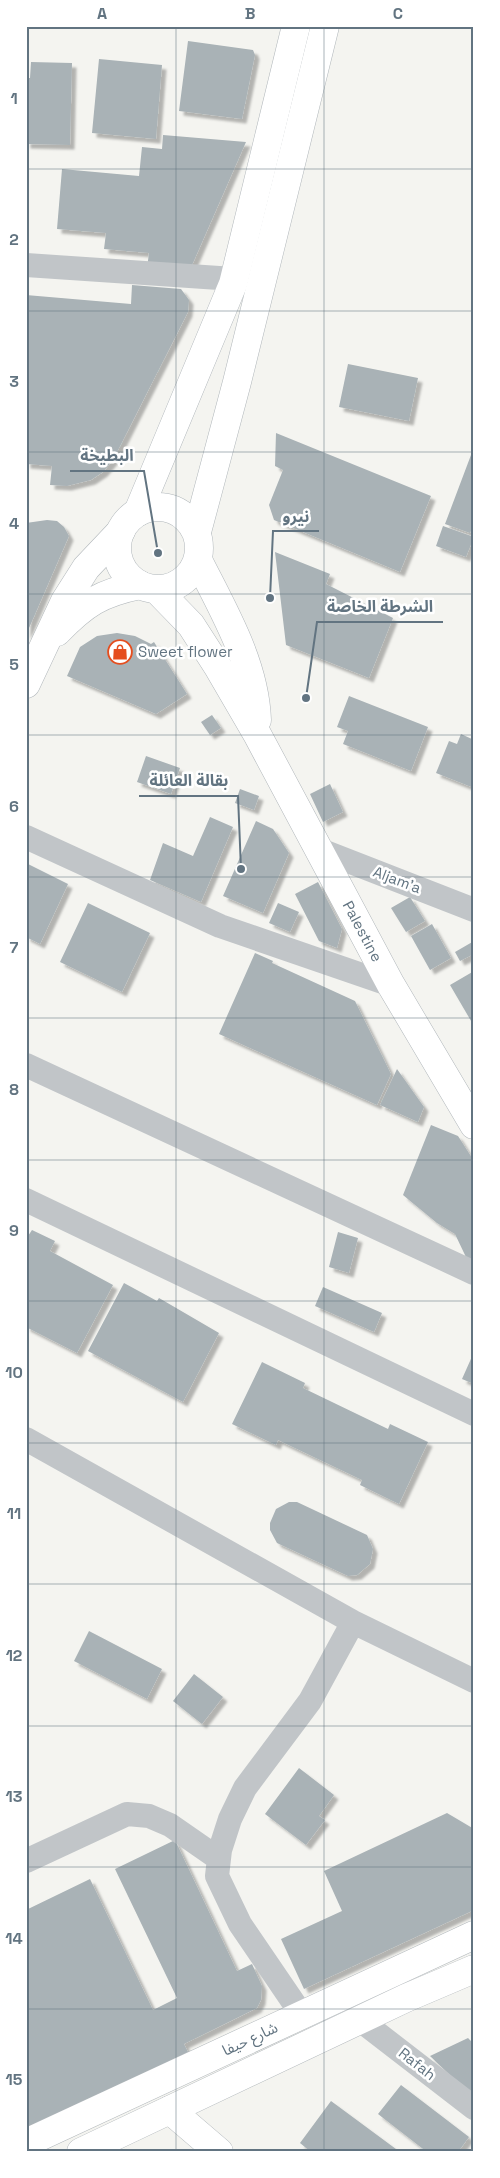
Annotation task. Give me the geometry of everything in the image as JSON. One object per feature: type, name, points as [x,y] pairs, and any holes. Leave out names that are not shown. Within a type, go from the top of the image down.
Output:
[{"type":"main road","points":[[148,587],[132,580],[123,570],[118,558],[118,544],[213,336],[234,279],[296,26]]},
{"type":"main road","points":[[197,532],[237,382],[325,26]]},
{"type":"main road","points":[[26,684],[48,642],[65,601],[86,568],[129,522],[151,507],[166,507],[178,512],[189,520],[197,532],[200,546],[198,560],[192,572],[182,582],[170,588],[148,587],[113,590],[96,598],[76,612],[48,642]]},
{"type":"main road","points":[[198,560],[238,638],[256,705],[257,734]]},
{"type":"main road","name":"Palestine","points":[[148,587],[190,625],[257,734],[391,985],[474,1125]]},
{"type":"main road","name":"شارع حيفا","points":[[26,2143],[474,1935]]},
{"type":"main road","points":[[81,2152],[360,2020],[474,1969]]},
{"type":"main road","points":[[170,2110],[219,2152]]},
{"type":"street","points":[[26,265],[234,279]]},
{"type":"street","points":[[26,837],[220,926],[391,985]]},
{"type":"street","name":"Aljam'a","points":[[320,850],[474,910]]},
{"type":"street","points":[[26,1065],[474,1273]]},
{"type":"street","points":[[26,1200],[474,1414]]},
{"type":"street","points":[[26,1440],[352,1622],[474,1681]]},
{"type":"street","points":[[302,2015],[240,1924],[217,1876],[219,1859],[230,1819],[245,1788],[310,1701],[352,1622]]},
{"type":"street","points":[[26,1860],[127,1814],[149,1816],[170,1824],[219,1859]]},
{"type":"street","name":"Rafah","points":[[360,2020],[474,2108]]},
{"type":"building","points":[[188,41],[253,50],[255,55],[242,119],[179,111]]},
{"type":"building","points":[[99,59],[162,65],[156,139],[92,133]]},
{"type":"building","points":[[31,62],[72,63],[70,145],[26,144],[26,78],[30,78]]},
{"type":"building","points":[[163,135],[246,142],[189,272],[147,268],[149,253],[104,249],[106,233],[57,229],[62,169],[139,176],[142,147],[162,149]]},
{"type":"building","points":[[132,285],[181,289],[189,300],[188,312],[113,460],[103,472],[91,480],[67,486],[50,485],[52,466],[26,464],[26,295],[131,304]]},
{"type":"building","points":[[348,364],[418,378],[409,421],[339,407]]},
{"type":"building","points":[[276,433],[431,496],[400,572],[274,520],[269,505],[283,470],[275,466]]},
{"type":"building","points":[[474,447],[474,524],[470,533],[445,524]]},
{"type":"building","points":[[47,520],[57,521],[64,527],[69,536],[26,635],[26,523]]},
{"type":"building","points":[[443,526],[474,537],[466,557],[436,546]]},
{"type":"building","points":[[275,552],[330,574],[326,584],[393,618],[369,678],[286,645]]},
{"type":"building","points":[[117,633],[135,636],[151,644],[154,642],[187,694],[156,714],[67,676],[80,647],[97,636]]},
{"type":"building","points":[[349,696],[428,727],[411,771],[343,744],[348,731],[337,727]]},
{"type":"building","points":[[212,715],[221,728],[210,735],[201,722]]},
{"type":"building","points":[[461,734],[474,740],[474,788],[436,773],[449,741],[457,744]]},
{"type":"building","points":[[146,756],[180,768],[171,794],[137,782]]},
{"type":"building","points":[[330,784],[343,812],[323,822],[310,794]]},
{"type":"building","points":[[240,789],[259,796],[254,810],[235,803]]},
{"type":"building","points":[[210,817],[233,827],[201,902],[150,880],[163,843],[193,856]]},
{"type":"building","points":[[256,821],[273,829],[289,853],[263,913],[223,896]]},
{"type":"building","points":[[26,863],[68,884],[40,944],[26,937]]},
{"type":"building","points":[[318,882],[342,929],[337,948],[319,941],[295,894]]},
{"type":"building","points":[[410,897],[425,921],[406,932],[391,908]]},
{"type":"building","points":[[88,903],[150,933],[122,992],[60,962]]},
{"type":"building","points":[[278,903],[299,912],[290,932],[269,923]]},
{"type":"building","points":[[432,924],[451,958],[430,970],[411,936]]},
{"type":"building","points":[[474,941],[474,954],[460,961],[455,952]]},
{"type":"building","points":[[255,953],[273,961],[272,963],[355,1001],[391,1074],[377,1105],[219,1034]]},
{"type":"building","points":[[474,971],[474,1026],[450,985]]},
{"type":"building","points":[[397,1069],[424,1107],[418,1122],[380,1105]]},
{"type":"building","points":[[431,1125],[458,1136],[474,1161],[474,1274],[455,1234],[437,1223],[403,1195]]},
{"type":"building","points":[[32,1230],[55,1241],[50,1251],[113,1285],[77,1353],[26,1327],[26,1239]]},
{"type":"building","points":[[338,1232],[358,1238],[349,1273],[329,1267]]},
{"type":"building","points":[[124,1283],[157,1301],[159,1298],[219,1333],[183,1402],[88,1351]]},
{"type":"building","points":[[323,1287],[382,1313],[374,1332],[315,1306]]},
{"type":"building","points":[[474,1352],[474,1384],[462,1379]]},
{"type":"building","points":[[262,1362],[305,1383],[303,1388],[388,1429],[390,1424],[428,1442],[399,1504],[360,1485],[362,1480],[278,1440],[276,1445],[232,1424]]},
{"type":"building","points":[[289,1502],[297,1502],[367,1535],[373,1549],[370,1564],[357,1575],[348,1576],[277,1543],[270,1530],[270,1523],[276,1509]]},
{"type":"building","points":[[89,1631],[162,1669],[147,1699],[74,1661]]},
{"type":"building","points":[[194,1674],[223,1697],[202,1724],[173,1701]]},
{"type":"building","points":[[299,1768],[334,1795],[319,1816],[325,1820],[306,1845],[265,1814]]},
{"type":"building","points":[[447,1813],[474,1829],[474,1910],[304,1989],[281,1939],[342,1911],[324,1871]]},
{"type":"building","points":[[175,1840],[237,1971],[252,1964],[262,1986],[261,2000],[257,2008],[184,2044],[188,2052],[26,2131],[26,1910],[90,1879],[153,2010],[177,1998],[115,1869]]},
{"type":"building","points":[[468,2038],[474,2044],[474,2098],[430,2056]]},
{"type":"building","points":[[401,2085],[469,2137],[458,2152],[427,2152],[378,2114]]},
{"type":"building","points":[[331,2101],[400,2152],[311,2152],[300,2143]]},
{"type":"place","name":"البطيخة","points":[[158,553]]},
{"type":"place","name":"نيرو","points":[[270,598]]},
{"type":"place","name":"Sweet flower","points":[[120,652]]},
{"type":"place","name":"الشرطة الخاصة","points":[[306,698]]},
{"type":"place","name":"بقالة العائلة","points":[[241,869]]}]
